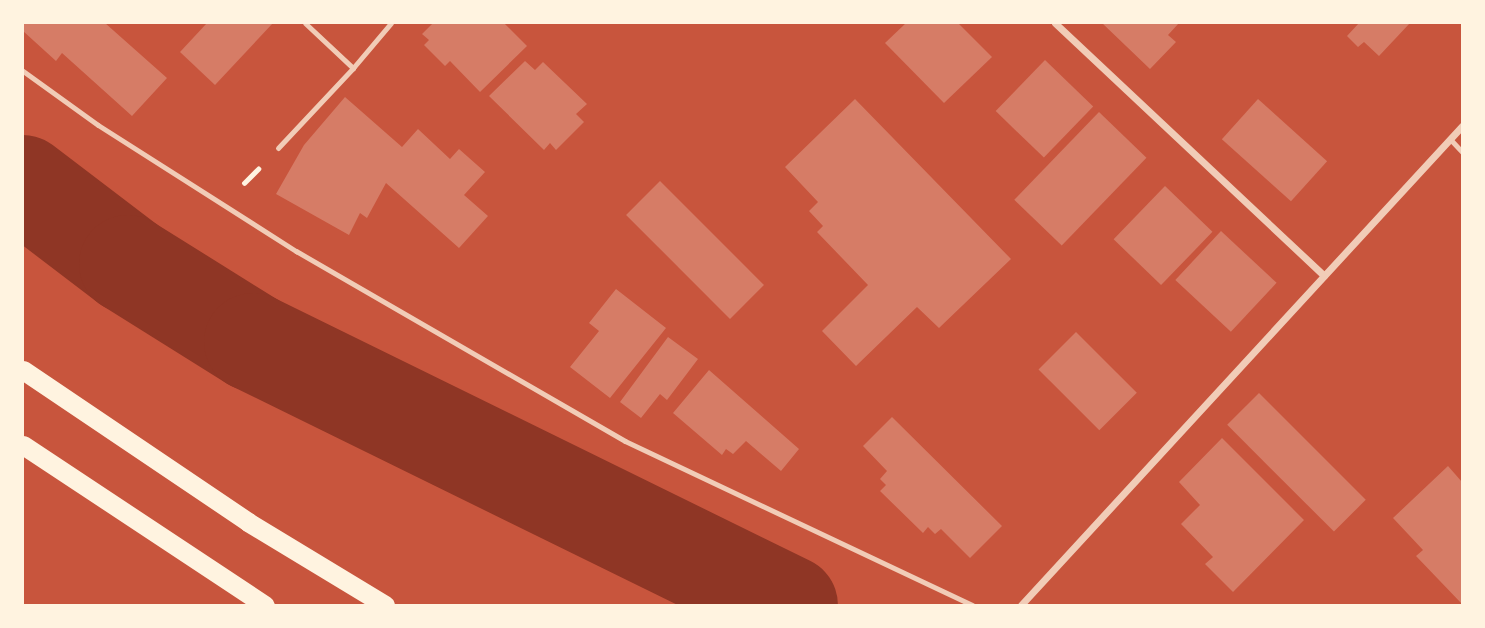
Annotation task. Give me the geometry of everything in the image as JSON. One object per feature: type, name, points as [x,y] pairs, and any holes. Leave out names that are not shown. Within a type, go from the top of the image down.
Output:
[{"type":"highway","points":[[23,370],[248,522],[385,605]]},
{"type":"highway","points":[[23,445],[265,605]]},
{"type":"street","points":[[1055,23],[1324,276]]},
{"type":"street","points":[[1021,605],[1462,126]]},
{"type":"lane","points":[[305,23],[353,68]]},
{"type":"lane","points":[[278,148],[391,23]]},
{"type":"lane","points":[[23,71],[223,205],[625,441],[972,605]]},
{"type":"lane","points":[[1450,139],[1462,152]]},
{"type":"path","points":[[223,205],[278,148]]},
{"type":"building","points":[[23,23],[105,23],[167,78],[132,116],[62,53],[56,61],[23,31]]},
{"type":"building","points":[[207,23],[273,23],[215,85],[180,52]]},
{"type":"building","points":[[433,23],[504,23],[527,46],[480,92],[450,61],[445,66],[424,45],[429,40],[422,34]]},
{"type":"building","points":[[906,23],[958,23],[992,57],[944,103],[885,43]]},
{"type":"building","points":[[1102,23],[1179,23],[1168,35],[1176,42],[1150,69]]},
{"type":"building","points":[[1359,23],[1410,23],[1379,56],[1364,42],[1358,47],[1347,36]]},
{"type":"building","points":[[1045,60],[1093,107],[1044,158],[996,111]]},
{"type":"building","points":[[525,61],[535,70],[543,62],[587,104],[576,114],[584,122],[556,150],[550,143],[544,150],[489,96]]},
{"type":"building","points":[[345,97],[402,147],[418,129],[450,159],[459,149],[485,172],[464,195],[488,216],[459,248],[386,183],[367,218],[360,213],[349,235],[276,194],[304,145]]},
{"type":"building","points":[[855,99],[1011,259],[939,328],[917,307],[856,366],[822,331],[868,285],[817,232],[823,226],[809,211],[818,202],[785,167]]},
{"type":"building","points":[[1258,99],[1327,161],[1291,201],[1222,139]]},
{"type":"building","points":[[1099,112],[1146,158],[1062,246],[1014,200]]},
{"type":"building","points":[[660,181],[764,285],[730,319],[626,215]]},
{"type":"building","points":[[1165,186],[1212,232],[1161,285],[1114,239]]},
{"type":"building","points":[[1221,231],[1277,283],[1231,332],[1175,280]]},
{"type":"building","points":[[616,289],[666,328],[610,398],[570,367],[599,331],[589,323]]},
{"type":"building","points":[[1076,332],[1137,393],[1099,430],[1039,369]]},
{"type":"building","points":[[668,337],[698,359],[667,400],[660,394],[641,418],[620,402]]},
{"type":"building","points":[[709,370],[799,449],[781,471],[746,441],[733,454],[726,449],[722,455],[673,413]]},
{"type":"building","points":[[1259,393],[1366,500],[1334,532],[1227,425]]},
{"type":"building","points":[[892,417],[1002,526],[970,558],[941,529],[935,534],[928,527],[923,533],[880,491],[886,485],[880,479],[887,471],[863,446]]},
{"type":"building","points":[[1222,438],[1304,520],[1233,592],[1205,564],[1213,557],[1181,524],[1200,505],[1179,482]]},
{"type":"building","points":[[1448,466],[1462,482],[1462,604],[1416,556],[1423,550],[1393,518]]},
{"type":"waterway","points":[[23,184],[128,264],[253,342],[789,605]]}]
